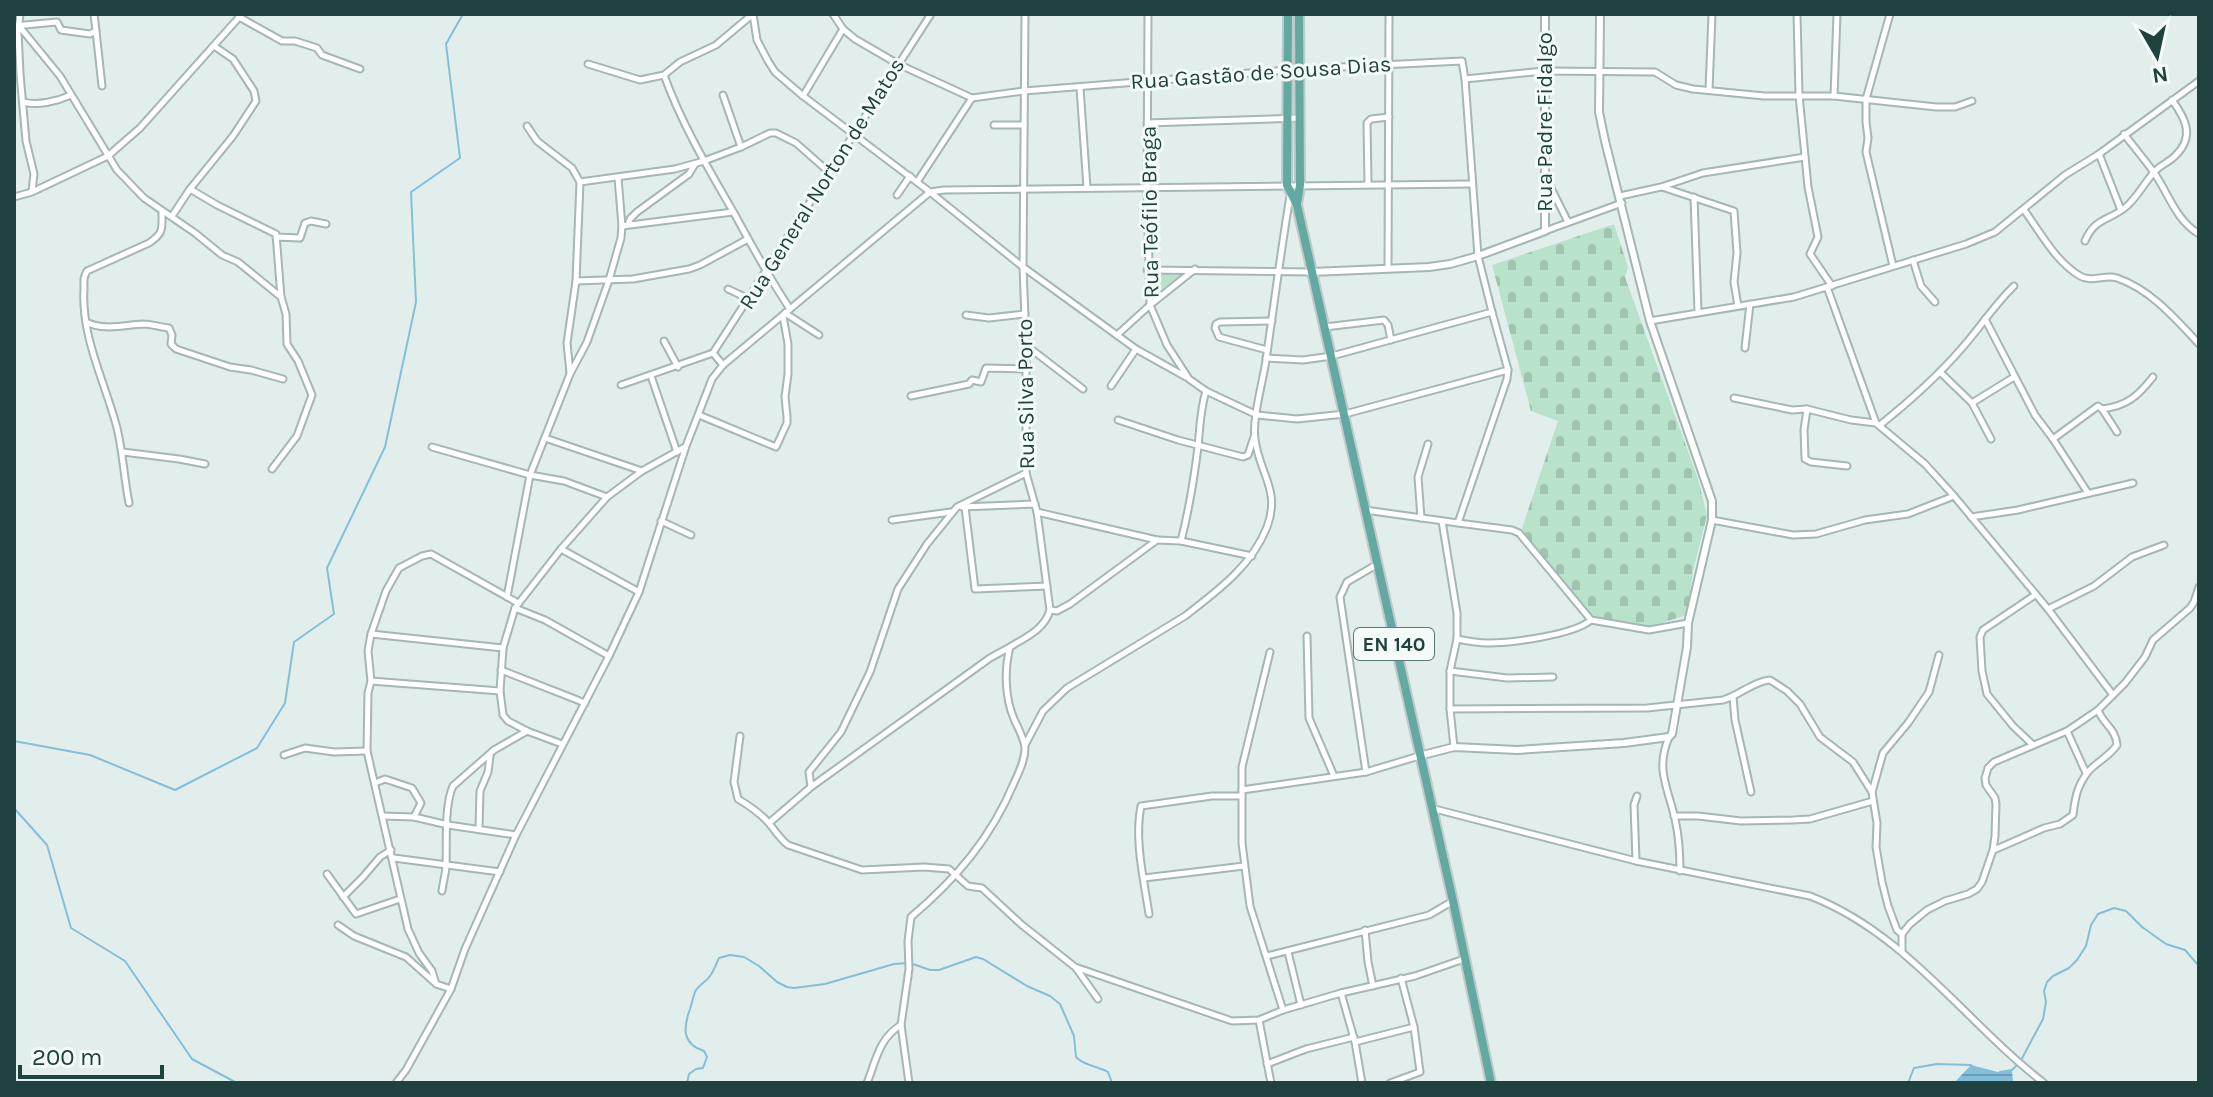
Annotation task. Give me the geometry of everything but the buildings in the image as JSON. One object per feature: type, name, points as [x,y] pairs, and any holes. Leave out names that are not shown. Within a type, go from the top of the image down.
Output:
[{"type":"main road","points":[[1288,14],[1289,190]]},
{"type":"main road","name":"EN 140","points":[[1297,205],[1300,185],[1299,14]]},
{"type":"main road","points":[[1289,27],[1299,27]]},
{"type":"main road","points":[[1289,40],[1299,41]]},
{"type":"main road","name":"EN 140","points":[[1289,190],[1297,205],[1332,356],[1491,1083]]},
{"type":"street","points":[[20,14],[16,26],[26,141],[34,174],[32,192]]},
{"type":"street","points":[[94,14],[102,86]]},
{"type":"street","points":[[588,64],[640,80],[664,75],[680,62],[716,45],[753,14]]},
{"type":"street","points":[[753,14],[757,40],[768,61],[775,72],[803,96],[910,176],[1023,267],[1136,349],[1189,379]]},
{"type":"street","points":[[833,14],[843,29],[898,64],[972,98],[917,182]]},
{"type":"street","name":"Rua General Norton de Matos","points":[[713,353],[931,14]]},
{"type":"street","name":"Rua Silva Porto","points":[[1025,14],[1023,267],[1026,473],[1037,512],[1050,610]]},
{"type":"street","name":"Rua Teófilo Braga","points":[[1148,14],[1147,270],[1150,305],[1167,345],[1189,379],[1206,391],[1257,415],[1297,419],[1345,414],[1508,370]]},
{"type":"street","points":[[1388,268],[1389,14]]},
{"type":"street","name":"Rua Padre Fidalgo","points":[[1545,14],[1545,231]]},
{"type":"street","points":[[1600,14],[1602,128],[1650,321],[1712,501],[1712,520],[1688,623],[1687,647],[1672,734],[1663,752],[1663,784],[1678,836],[1680,871]]},
{"type":"street","points":[[1709,90],[1712,14]]},
{"type":"street","points":[[1797,14],[1799,95],[1818,237],[1810,254],[1830,286],[1878,424],[1925,464],[1954,496],[2048,609],[2113,695]]},
{"type":"street","points":[[1834,96],[1837,14]]},
{"type":"street","points":[[1890,14],[1866,99],[1866,152],[1893,266]]},
{"type":"street","points":[[14,197],[32,192],[108,156],[140,128],[241,16],[282,41],[295,41],[317,48],[322,55],[360,69]]},
{"type":"street","points":[[16,26],[57,22],[63,31],[90,34],[96,31]]},
{"type":"street","points":[[16,26],[46,57],[117,170],[134,188],[162,212],[172,216],[222,255],[238,262],[281,297]]},
{"type":"street","points":[[803,96],[843,29]]},
{"type":"street","points":[[172,216],[256,101],[254,91],[233,59],[214,46]]},
{"type":"street","name":"Rua Gastão de Sousa Dias","points":[[972,98],[1300,69],[1459,60],[1463,62],[1465,79]]},
{"type":"street","points":[[1458,523],[1508,370],[1478,256],[1465,79],[1544,71],[1655,72],[1676,85],[1764,96],[1834,96],[1936,107],[1955,107],[1972,101]]},
{"type":"street","points":[[664,75],[675,107],[786,313],[787,423],[776,447],[699,415]]},
{"type":"street","points":[[1650,321],[1794,297],[1966,244],[1995,232],[2065,175],[2199,81]]},
{"type":"street","points":[[1080,88],[1087,188]]},
{"type":"street","points":[[23,102],[53,101],[71,95]]},
{"type":"street","points":[[723,95],[741,147]]},
{"type":"street","points":[[2085,241],[2095,225],[2130,203],[2153,172],[2175,156],[2188,135],[2181,113],[2172,100]]},
{"type":"street","points":[[1368,184],[1367,123],[1371,119],[1389,117]]},
{"type":"street","points":[[1147,123],[1299,118]]},
{"type":"street","points":[[994,125],[1024,125]]},
{"type":"street","points":[[527,126],[537,141],[572,168],[580,182],[576,281],[567,343],[570,374]]},
{"type":"street","points":[[580,182],[695,164],[770,133],[782,134],[796,143],[830,173]]},
{"type":"street","points":[[2124,134],[2153,172],[2174,209],[2199,234]]},
{"type":"street","points":[[2099,154],[2121,210]]},
{"type":"street","points":[[1147,270],[1312,272],[1429,267],[1478,256],[1621,199],[1703,173],[1805,157]]},
{"type":"street","points":[[507,597],[530,475],[570,374],[587,342],[625,225],[637,212],[689,174],[695,164]]},
{"type":"street","points":[[1545,174],[1568,222]]},
{"type":"street","points":[[897,195],[910,176]]},
{"type":"street","points":[[618,178],[625,225]]},
{"type":"street","points":[[396,1083],[451,989],[465,949],[516,835],[639,592],[686,446],[712,379],[723,365],[930,192],[1147,187],[1289,190],[1300,185],[1472,184]]},
{"type":"street","points":[[1661,187],[1734,211],[1737,253],[1734,282],[1738,306]]},
{"type":"street","points":[[190,189],[273,231],[276,237],[287,344],[312,395],[297,436],[272,469]]},
{"type":"street","points":[[1118,420],[1178,440],[1245,457],[1250,452],[1280,270],[1289,190]]},
{"type":"street","points":[[1694,197],[1698,312]]},
{"type":"street","points":[[2024,210],[2053,251],[2079,276],[2093,279],[2115,277],[2142,290],[2199,344]]},
{"type":"street","points":[[129,503],[118,432],[85,321],[82,302],[85,273],[158,237],[162,212]]},
{"type":"street","points":[[625,225],[733,212]]},
{"type":"street","points":[[276,237],[300,238],[307,221],[326,224]]},
{"type":"street","points":[[576,281],[633,279],[689,269],[748,239]]},
{"type":"street","points":[[1913,260],[1921,286],[1935,302]]},
{"type":"street","points":[[1117,335],[1195,269]]},
{"type":"street","points":[[1734,398],[1878,424],[1919,393],[1940,372],[2014,286]]},
{"type":"street","points":[[728,289],[749,299]]},
{"type":"street","points":[[1745,348],[1750,304]]},
{"type":"street","points":[[1266,358],[1303,360],[1332,356],[1492,312]]},
{"type":"street","points":[[786,313],[819,335]]},
{"type":"street","points":[[966,315],[989,318],[1025,314]]},
{"type":"street","points":[[1985,319],[2035,415],[2088,493]]},
{"type":"street","points":[[1325,327],[1384,320],[1391,340]]},
{"type":"street","points":[[85,321],[95,326],[144,324],[169,328],[171,344],[176,349],[230,367],[283,379]]},
{"type":"street","points":[[1267,350],[1224,338],[1218,335],[1215,328],[1220,322],[1272,321]]},
{"type":"street","points":[[664,341],[678,367]]},
{"type":"street","points":[[1026,345],[1083,389]]},
{"type":"street","points":[[1111,386],[1136,349]]},
{"type":"street","points":[[621,385],[713,353],[723,365]]},
{"type":"street","points":[[911,396],[969,384],[972,380],[981,382],[986,368],[1026,369]]},
{"type":"street","points":[[1940,372],[1972,403],[1991,439]]},
{"type":"street","points":[[651,376],[677,452]]},
{"type":"street","points":[[1972,403],[2014,377]]},
{"type":"street","points":[[2102,409],[2133,400],[2153,377]]},
{"type":"street","points":[[1181,541],[1188,516],[1201,408],[1206,391]]},
{"type":"street","points":[[2053,439],[2098,406],[2117,432]]},
{"type":"street","points":[[1807,409],[1805,459],[1847,466]]},
{"type":"street","points":[[909,1083],[901,1025],[909,969],[911,917],[941,891],[975,854],[1004,805],[1022,765],[1025,746],[1043,711],[1061,692],[1185,616],[1252,556],[1273,507],[1254,436]]},
{"type":"street","points":[[545,438],[642,471]]},
{"type":"street","points":[[1421,518],[1417,483],[1428,444]]},
{"type":"street","points":[[562,744],[527,731],[505,718],[500,691],[503,648],[517,606],[607,497],[642,471],[686,446]]},
{"type":"street","points":[[432,447],[530,475],[564,481],[607,497]]},
{"type":"street","points":[[122,452],[205,464]]},
{"type":"street","points":[[811,787],[809,772],[847,721],[870,672],[898,589],[927,544],[955,510],[1026,473]]},
{"type":"street","points":[[1970,517],[2018,510],[2133,483]]},
{"type":"street","points":[[1712,520],[1793,535],[1816,534],[1865,520],[1908,514],[1954,496]]},
{"type":"street","points":[[892,520],[965,507],[1035,504]]},
{"type":"street","points":[[965,507],[975,589],[1047,586]]},
{"type":"street","points":[[1364,510],[1512,530],[1519,533],[1591,620],[1649,630],[1688,623]]},
{"type":"street","points":[[1037,512],[1157,540],[1181,541],[1252,556]]},
{"type":"street","points":[[661,521],[691,535]]},
{"type":"street","points":[[1442,521],[1457,613],[1457,639],[1450,671],[1454,747]]},
{"type":"street","points":[[769,823],[811,787],[990,658],[1038,630],[1050,610],[1057,611],[1070,604],[1157,540]]},
{"type":"street","points":[[2048,609],[2094,586],[2132,557],[2164,545]]},
{"type":"street","points":[[561,549],[639,592]]},
{"type":"street","points":[[435,982],[432,971],[412,939],[400,899],[394,858],[367,751],[371,681],[368,651],[386,591],[395,574],[399,568],[431,554],[609,656]]},
{"type":"street","points":[[1366,772],[1340,597],[1347,582],[1376,565]]},
{"type":"street","points":[[1902,952],[1905,928],[1927,910],[1968,894],[1982,882],[1993,850],[1996,804],[1986,785],[1988,768],[1994,762],[2067,731],[2098,710],[2125,683],[2145,657],[2153,640],[2190,608],[2199,587]]},
{"type":"street","points":[[2033,745],[1987,694],[1980,637],[1983,630],[2035,595]]},
{"type":"street","points":[[1457,639],[1508,642],[1577,629],[1591,620]]},
{"type":"street","points":[[371,634],[503,648]]},
{"type":"street","points":[[1307,636],[1309,718],[1334,776]]},
{"type":"street","points":[[1010,647],[1006,667],[1009,703],[1025,746]]},
{"type":"street","points":[[1270,652],[1243,759],[1241,830],[1250,906],[1283,1010]]},
{"type":"street","points":[[1902,934],[1891,915],[1882,882],[1872,792],[1883,753],[1929,692],[1939,655]]},
{"type":"street","points":[[501,670],[585,703]]},
{"type":"street","points":[[1450,671],[1507,678],[1553,677]]},
{"type":"street","points":[[1450,709],[1620,709],[1677,705],[1733,697],[1770,680],[1800,704],[1820,737],[1853,762],[1872,792]]},
{"type":"street","points":[[371,681],[500,691]]},
{"type":"street","points":[[1733,697],[1751,792]]},
{"type":"street","points":[[1993,850],[2070,819],[2073,815],[2075,793],[2087,774],[2117,745],[2113,730],[2098,710]]},
{"type":"street","points":[[442,891],[453,786],[494,750],[527,731]]},
{"type":"street","points":[[2067,731],[2087,774]]},
{"type":"street","points":[[740,736],[734,782],[738,799],[755,809],[788,845],[866,870],[949,869],[968,886],[982,888],[1075,967],[1098,999]]},
{"type":"street","points":[[1149,914],[1140,846],[1141,806],[1366,772],[1454,747],[1517,750],[1669,737]]},
{"type":"street","points":[[284,755],[305,748],[334,752],[367,751]]},
{"type":"street","points":[[479,828],[480,791],[488,772],[490,755]]},
{"type":"street","points":[[375,783],[385,779],[412,788],[421,806],[414,817]]},
{"type":"street","points":[[1636,861],[1634,805],[1637,796]]},
{"type":"street","points":[[1674,816],[1741,821],[1810,819],[1873,801]]},
{"type":"street","points":[[1431,808],[1636,861],[1810,896],[1829,903],[1863,923],[1914,962],[2044,1083]]},
{"type":"street","points":[[383,816],[414,817],[516,835]]},
{"type":"street","points":[[343,897],[380,857],[391,850]]},
{"type":"street","points":[[394,858],[500,872]]},
{"type":"street","points":[[1144,878],[1244,866]]},
{"type":"street","points":[[327,874],[354,913],[400,899]]},
{"type":"street","points":[[1267,956],[1429,915],[1453,901]]},
{"type":"street","points":[[338,925],[366,941],[406,957],[440,986],[451,989]]},
{"type":"street","points":[[1365,930],[1373,986]]},
{"type":"street","points":[[1288,952],[1301,1005]]},
{"type":"street","points":[[1075,967],[1232,1021],[1259,1020],[1283,1010],[1441,968],[1465,958]]},
{"type":"street","points":[[1390,1083],[1420,1072],[1414,1027],[1401,978]]},
{"type":"street","points":[[1341,993],[1362,1083]]},
{"type":"street","points":[[1259,1020],[1271,1083]]},
{"type":"street","points":[[867,1083],[883,1041],[901,1025]]},
{"type":"street","points":[[1267,1064],[1306,1049],[1354,1039],[1373,1039],[1414,1027]]},
{"type":"green space","points":[[1614,224],[1628,267],[1625,277],[1698,479],[1707,515],[1693,571],[1687,615],[1648,627],[1591,616],[1525,536],[1522,528],[1558,421],[1531,411],[1492,265]]},
{"type":"green space","points":[[1151,274],[1181,275],[1156,294],[1153,293]]},
{"type":"water","points":[[1971,1065],[1998,1072],[2012,1070],[2013,1083],[1954,1083]]},
{"type":"waterway","points":[[14,741],[90,755],[175,790],[257,748],[285,703],[294,642],[334,614],[327,568],[385,447],[416,302],[411,192],[460,158],[446,44],[463,14]]},
{"type":"waterway","points":[[14,808],[47,845],[71,928],[125,961],[192,1059],[237,1083]]},
{"type":"waterway","points":[[2000,1072],[2012,1070],[2020,1062],[2043,1019],[2047,982],[2077,960],[2098,914],[2114,908],[2126,911],[2166,944],[2185,950],[2199,966]]},
{"type":"waterway","points":[[687,1083],[689,1074],[703,1068],[707,1057],[704,1051],[688,1040],[686,1034],[694,995],[719,958],[730,955],[744,957],[777,982],[794,988],[825,984],[894,964],[910,963],[939,970],[976,957],[983,959],[1060,1004],[1074,1036],[1076,1057],[1108,1072],[1112,1083]]},
{"type":"waterway","points":[[1908,1083],[1914,1068],[1937,1064],[1971,1065]]}]
